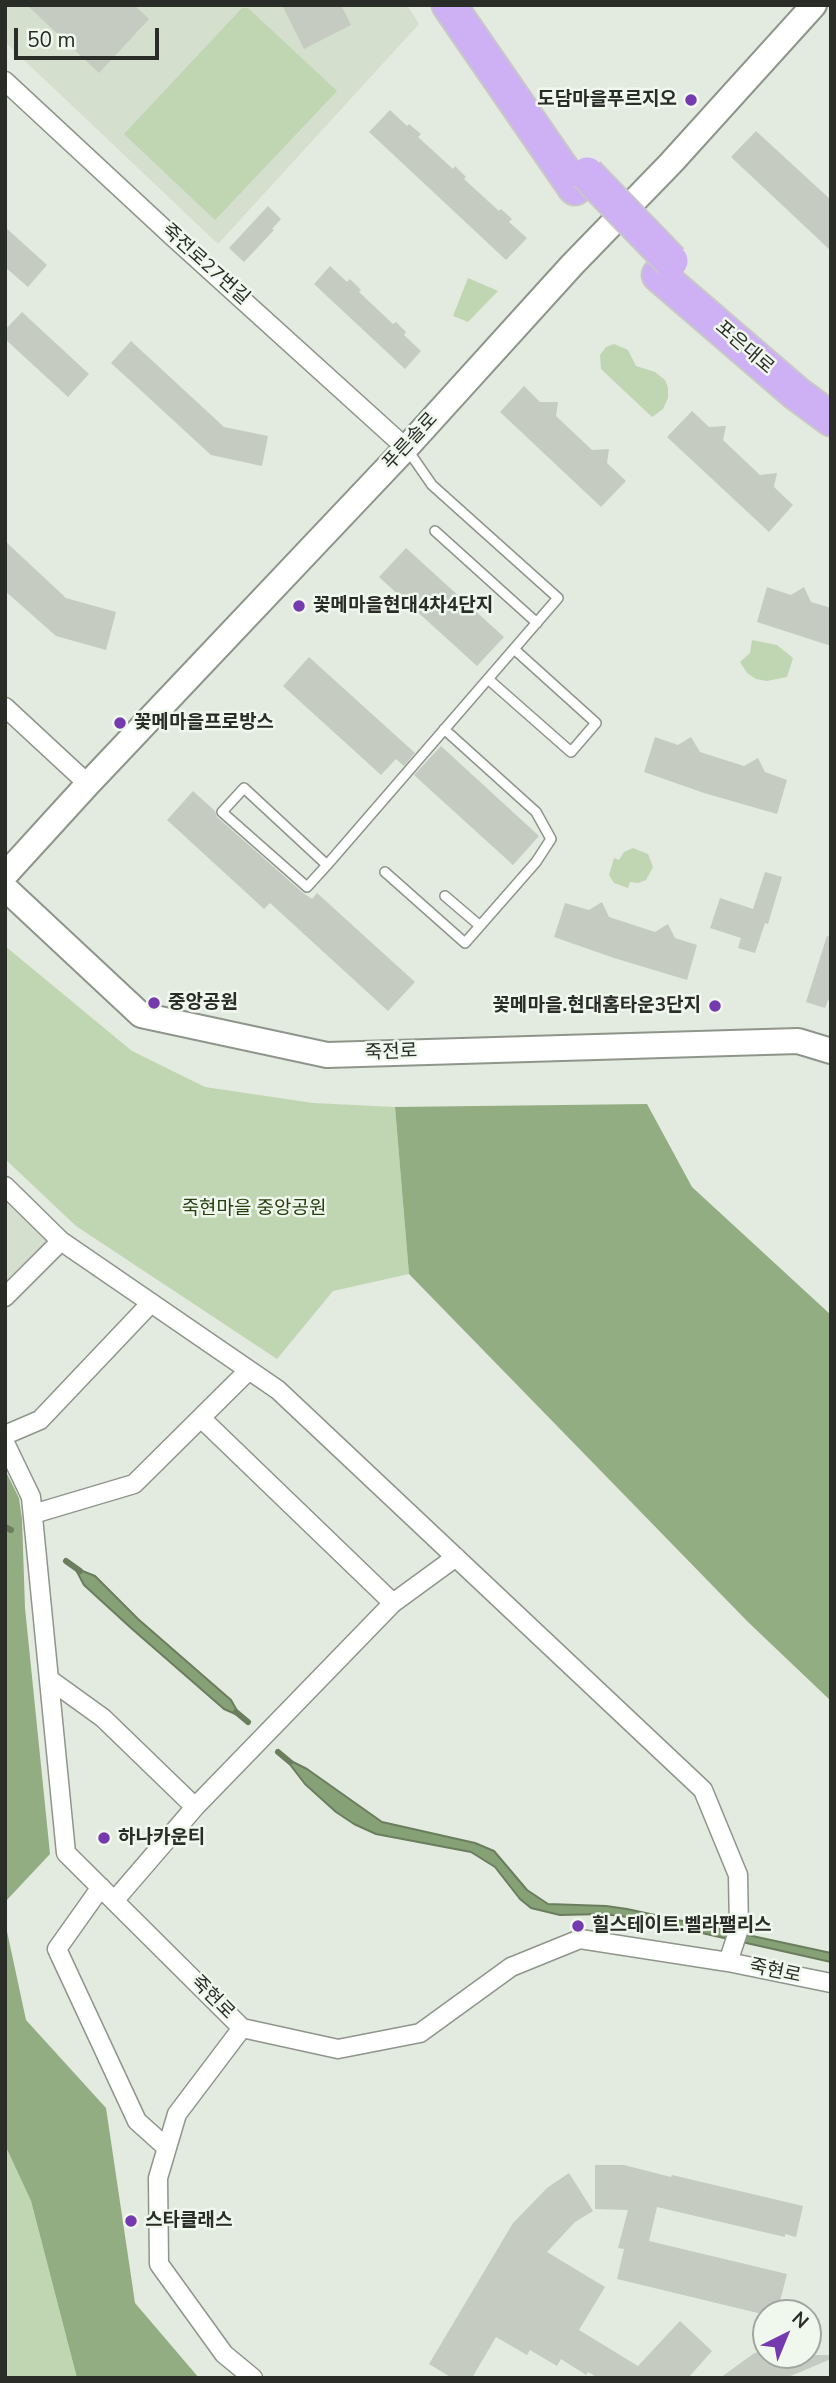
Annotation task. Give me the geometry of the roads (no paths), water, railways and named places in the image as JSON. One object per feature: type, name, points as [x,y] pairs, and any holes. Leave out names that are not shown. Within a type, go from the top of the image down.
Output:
[{"type":"highway","points":[[449,5],[581,181],[665,268]]},
{"type":"highway","points":[[472,5],[581,181]]},
{"type":"highway","name":"포은대로","points":[[665,268],[831,393]]},
{"type":"highway","name":"포은대로","points":[[665,268],[796,393],[831,419]]},
{"type":"street","name":"푸른솔로","points":[[5,875],[406,448],[814,5]]},
{"type":"street","name":"죽전로27번길","points":[[5,81],[406,448]]},
{"type":"street","points":[[5,707],[88,784]]},
{"type":"street","name":"죽전로","points":[[5,888],[141,1015],[327,1055],[798,1041],[831,1051]]},
{"type":"street","points":[[5,1186],[61,1241],[278,1390],[703,1790],[738,1875],[737,1936],[728,1962]]},
{"type":"street","points":[[5,1297],[61,1241]]},
{"type":"street","points":[[5,1435],[40,1420],[152,1303]]},
{"type":"street","points":[[33,1514],[134,1484],[249,1370]]},
{"type":"street","points":[[201,1418],[393,1603]]},
{"type":"street","name":"죽현로","points":[[5,1443],[31,1497],[66,1853],[242,2028],[338,2049],[421,2033],[511,1967],[580,1939],[728,1962],[831,1983]]},
{"type":"street","points":[[114,1901],[195,1807],[393,1603],[456,1557]]},
{"type":"street","points":[[49,1679],[103,1718],[195,1807]]},
{"type":"street","points":[[101,1888],[57,1949],[137,2121],[167,2148]]},
{"type":"street","points":[[242,2028],[177,2113],[158,2178],[159,2264],[224,2354],[253,2378]]},
{"type":"lane","points":[[327,865],[244,788],[222,811],[307,887],[327,865],[558,598],[432,485],[406,448]]},
{"type":"lane","points":[[435,531],[537,623]]},
{"type":"lane","points":[[488,679],[571,752],[596,723],[514,649]]},
{"type":"lane","points":[[385,872],[465,943],[536,862],[551,839],[536,812],[444,730]]},
{"type":"lane","points":[[445,896],[480,925]]},
{"type":"waterway","points":[[5,1527],[11,1530]]},
{"type":"waterway","points":[[66,1561],[80,1571]]},
{"type":"waterway","points":[[236,1712],[248,1722]]},
{"type":"waterway","points":[[278,1752],[290,1762]]},
{"type":"place","name":"도담마을푸르지오","points":[[691,100]]},
{"type":"place","name":"꽃메마을현대4차4단지","points":[[299,606]]},
{"type":"place","name":"꽃메마을프로방스","points":[[120,723]]},
{"type":"place","name":"중앙공원","points":[[154,1003]]},
{"type":"place","name":"꽃메마을.현대홈타운3단지","points":[[715,1006]]},
{"type":"place","name":"하나카운티","points":[[104,1838]]},
{"type":"place","name":"힐스테이트.벨라팰리스","points":[[578,1926]]},
{"type":"place","name":"스타클래스","points":[[131,2221]]},
{"type":"park label","name":"죽현마을 중앙공원","points":[[254,1209]]}]
